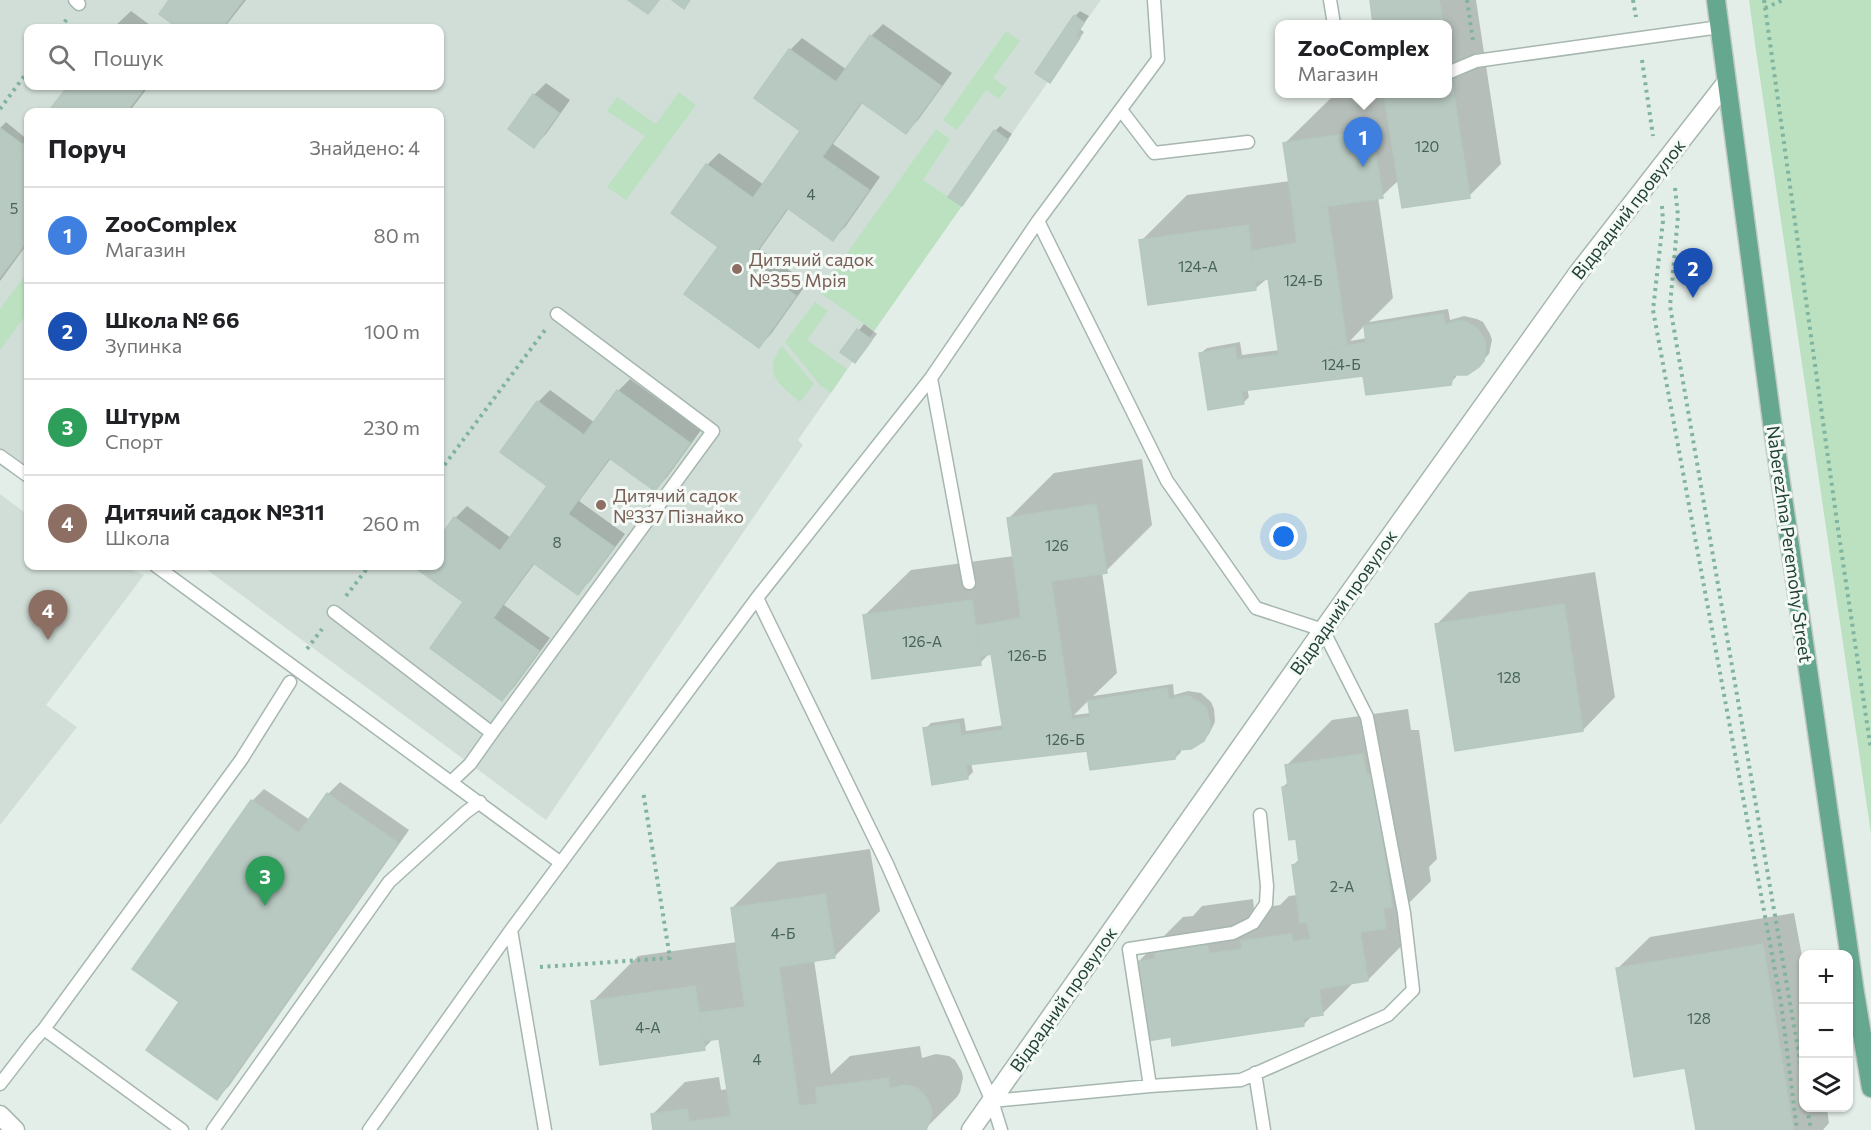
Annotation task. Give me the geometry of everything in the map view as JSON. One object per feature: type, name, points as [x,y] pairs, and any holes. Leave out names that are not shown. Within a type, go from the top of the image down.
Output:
[{"type":"main road","name":"Naberezhna Peremohy Street","points":[[1716,0],[1776,446],[1871,1088]]},
{"type":"street","name":"Відрадний провулок","points":[[971,1130],[1578,273],[1726,82]]},
{"type":"street","points":[[0,1115],[15,1130]]},
{"type":"lane","points":[[369,1130],[637,758],[757,598],[931,378],[1038,221],[1158,60],[1154,0]]},
{"type":"lane","points":[[1330,0],[1333,20]]},
{"type":"lane","points":[[1452,71],[1476,61],[1720,27]]},
{"type":"lane","points":[[1120,110],[1154,153],[1248,142]]},
{"type":"lane","points":[[992,1101],[1241,1080],[1388,1015],[1413,990],[1404,913],[1366,717],[1323,630],[1256,608],[1167,481],[1038,221]]},
{"type":"lane","points":[[452,782],[470,764],[713,431],[557,314]]},
{"type":"lane","points":[[931,378],[969,583]]},
{"type":"lane","points":[[0,456],[24,473]]},
{"type":"lane","points":[[161,570],[561,863]]},
{"type":"lane","points":[[757,598],[887,864],[992,1101],[1001,1130]]},
{"type":"lane","points":[[334,612],[492,733]]},
{"type":"lane","points":[[0,1084],[44,1029],[241,760],[290,682]]},
{"type":"lane","points":[[213,1130],[389,882],[480,802]]},
{"type":"lane","points":[[1150,1086],[1129,949],[1233,933],[1253,922],[1266,904],[1268,886],[1260,815]]},
{"type":"lane","points":[[511,930],[545,1130]]},
{"type":"lane","points":[[44,1029],[182,1130]]},
{"type":"lane","points":[[1255,1073],[1264,1130]]},
{"type":"path","points":[[1467,0],[1476,61]]},
{"type":"path","points":[[1633,0],[1664,221],[1653,310],[1781,1002],[1797,1130]]},
{"type":"path","points":[[1764,0],[1871,750]]},
{"type":"path","points":[[1765,8],[1783,0]]},
{"type":"path","points":[[0,109],[24,76]]},
{"type":"path","points":[[1672,152],[1678,216],[1670,306],[1799,1061]]},
{"type":"path","points":[[444,466],[557,314]]},
{"type":"path","points":[[518,969],[670,958],[637,758]]},
{"type":"path","points":[[1809,1112],[1811,1130]]},
{"type":"shaded area","points":[[0,0],[1101,0],[1076,35],[1080,38],[1050,83],[1048,82],[798,440],[803,445],[546,820],[207,570],[444,570],[444,108],[24,108],[24,466],[0,449]]},
{"type":"shaded area","points":[[0,494],[24,512],[24,570],[131,570],[144,575],[46,705],[77,727],[0,825]]},
{"type":"green space","points":[[1749,0],[1871,0],[1871,834],[1755,44]]},
{"type":"green space","points":[[1006,31],[1020,41],[993,78],[1007,88],[999,99],[986,90],[957,130],[943,120]]},
{"type":"green space","points":[[679,92],[696,105],[626,200],[607,187],[645,136],[607,111],[617,97],[656,124]]},
{"type":"green space","points":[[936,129],[950,139],[923,180],[962,206],[874,331],[819,292]]},
{"type":"green space","points":[[24,276],[24,317],[0,350],[0,309]]},
{"type":"green space","points":[[815,302],[828,311],[807,340],[847,369],[831,393],[820,385],[785,342]]},
{"type":"green space","points":[[782,346],[814,384],[800,402],[785,389],[773,371],[776,355]]},
{"type":"building","points":[[169,0],[243,0],[225,24],[173,24],[159,14]]},
{"type":"building","points":[[628,0],[659,0],[648,14]]},
{"type":"building","points":[[672,0],[690,0],[684,9]]},
{"type":"building","points":[[1370,0],[1439,0],[1442,20],[1372,20]]},
{"type":"building","points":[[1074,15],[1084,23],[1076,35],[1080,38],[1050,83],[1035,73]]},
{"type":"building","points":[[870,35],[941,86],[906,134],[861,102],[822,157],[869,190],[833,241],[787,208],[749,262],[796,296],[759,348],[684,294],[718,247],[671,213],[706,164],[753,198],[800,131],[754,98],[789,49],[836,82]]},
{"type":"building","points":[[1452,82],[1470,198],[1402,208],[1385,98],[1452,98]]},
{"type":"building","points":[[65,90],[143,90],[129,108],[51,108]]},
{"type":"building","points":[[533,94],[559,113],[534,148],[508,129]]},
{"type":"building","points":[[0,128],[23,145],[0,176]]},
{"type":"building","points":[[994,130],[1008,140],[962,206],[948,197]]},
{"type":"building","points":[[1372,130],[1383,198],[1293,211],[1283,143]]},
{"type":"building","points":[[24,143],[24,245],[0,277],[0,176]]},
{"type":"building","points":[[1327,206],[1347,345],[1279,355],[1268,278],[1255,282],[1251,251],[1297,243],[1293,211]]},
{"type":"building","points":[[1248,225],[1256,290],[1148,305],[1139,240]]},
{"type":"building","points":[[1443,314],[1445,325],[1464,321],[1477,328],[1485,340],[1486,347],[1484,361],[1479,367],[1467,375],[1453,375],[1451,385],[1366,395],[1363,376],[1241,391],[1244,404],[1208,410],[1199,353],[1235,347],[1237,360],[1366,343],[1364,326]]},
{"type":"building","points":[[857,329],[872,340],[855,363],[840,352]]},
{"type":"building","points":[[617,390],[690,443],[655,491],[609,458],[568,514],[614,547],[578,595],[533,563],[493,618],[539,651],[502,701],[430,648],[463,602],[418,570],[444,570],[444,531],[454,517],[500,551],[547,486],[500,452],[537,401],[584,435]]},
{"type":"building","points":[[1096,504],[1107,573],[1017,586],[1007,518]]},
{"type":"building","points":[[1051,581],[1072,720],[1003,730],[991,654],[979,657],[975,626],[1021,618],[1017,586]]},
{"type":"building","points":[[972,600],[981,665],[872,679],[863,615]]},
{"type":"building","points":[[1564,604],[1583,731],[1455,751],[1435,624]]},
{"type":"building","points":[[1167,688],[1169,700],[1189,696],[1201,703],[1206,708],[1210,722],[1210,729],[1204,741],[1191,749],[1177,750],[1175,759],[1090,770],[1087,751],[966,765],[968,779],[932,785],[923,728],[959,723],[961,736],[1090,717],[1088,701]]},
{"type":"building","points":[[1363,754],[1366,775],[1373,775],[1392,907],[1383,908],[1386,928],[1360,932],[1368,981],[1319,989],[1323,1015],[1303,1018],[1304,1026],[1172,1046],[1171,1037],[1148,1041],[1136,962],[1156,959],[1155,952],[1207,944],[1209,954],[1242,949],[1241,941],[1291,934],[1293,942],[1311,939],[1307,922],[1300,923],[1292,865],[1299,864],[1296,839],[1289,840],[1282,787],[1288,786],[1285,765]]},
{"type":"building","points":[[327,793],[398,843],[217,1100],[146,1050],[179,1002],[132,969],[251,800],[299,833]]},
{"type":"building","points":[[825,894],[835,958],[740,973],[731,908]]},
{"type":"building","points":[[1763,944],[1793,1130],[1696,1130],[1685,1068],[1634,1077],[1616,968]]},
{"type":"building","points":[[779,967],[799,1106],[817,1104],[816,1088],[888,1078],[890,1089],[903,1085],[910,1086],[917,1088],[927,1098],[932,1111],[926,1130],[653,1130],[651,1114],[687,1109],[689,1122],[731,1116],[719,1039],[704,1041],[699,1013],[745,1007],[740,973]]},
{"type":"building","points":[[695,986],[705,1050],[600,1065],[591,1001]]},
{"type":"place","name":"ZooComplex","points":[[1363,167]]},
{"type":"place","name":"Дитячий садок №355 Мрія","points":[[737,269]]},
{"type":"place","name":"Школа № 66","points":[[1693,298]]},
{"type":"place","name":"Дитячий садок №337 Пізнайко","points":[[601,505]]},
{"type":"place","name":"Дитячий садок №311","points":[[48,640]]},
{"type":"place","name":"Штурм","points":[[265,906]]}]
